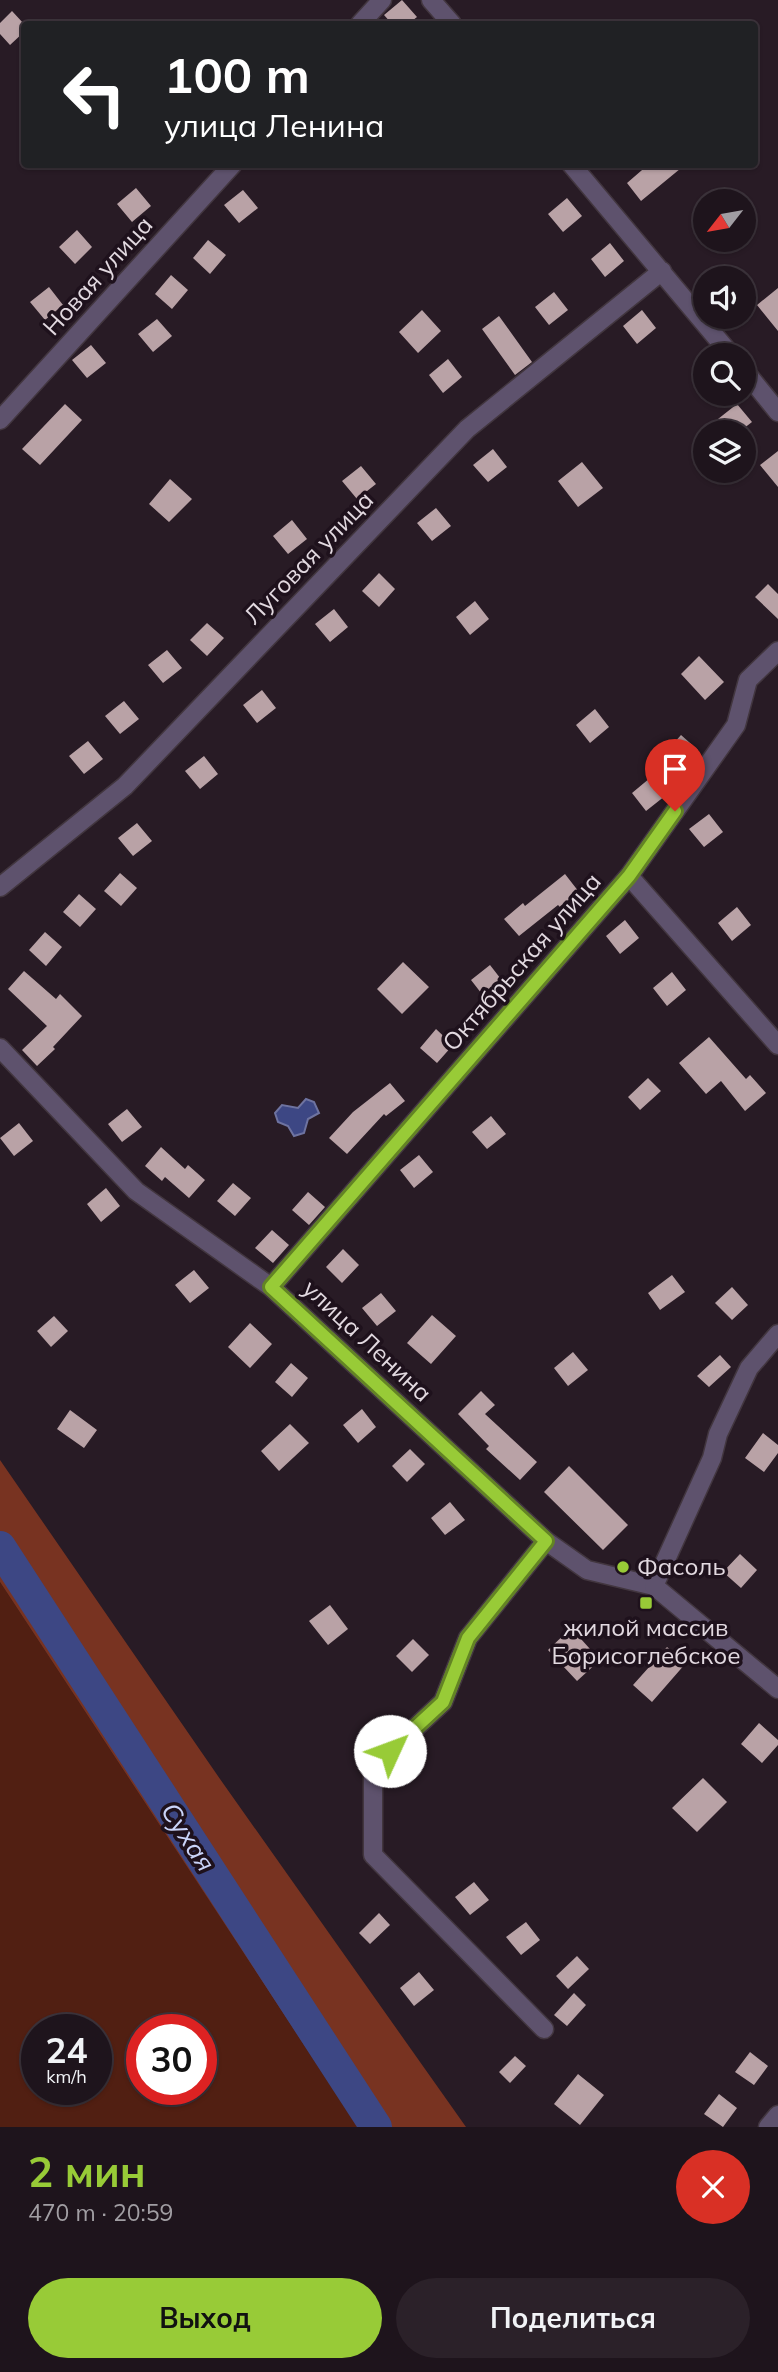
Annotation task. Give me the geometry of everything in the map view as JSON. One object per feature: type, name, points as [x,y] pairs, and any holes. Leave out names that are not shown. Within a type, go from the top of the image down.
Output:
[{"type":"street","points":[[363,21],[382,0]]},
{"type":"street","points":[[431,0],[449,21]]},
{"type":"street","name":"Новая улица","points":[[0,420],[229,168]]},
{"type":"street","points":[[574,168],[721,343]]},
{"type":"street","name":"Луговая улица","points":[[0,887],[125,786],[467,429],[662,271]]},
{"type":"street","points":[[756,385],[778,412]]},
{"type":"street","name":"Октябрьская улица","points":[[271,1287],[629,876],[736,725],[748,680],[778,651]]},
{"type":"street","points":[[629,876],[778,1045]]},
{"type":"street","name":"улица Ленина","points":[[0,1048],[136,1191],[271,1287],[546,1541],[587,1570],[654,1586]]},
{"type":"street","points":[[778,1334],[749,1368],[654,1586],[778,1689]]},
{"type":"street","points":[[544,2029],[373,1854],[373,1767],[443,1702],[468,1638],[546,1541]]},
{"type":"street","points":[[768,2127],[778,2115]]},
{"type":"shaded area","points":[[0,1460],[220,1779],[466,2127],[358,2127],[0,1582]]},
{"type":"shaded area","points":[[0,1582],[358,2127],[0,2127]]},
{"type":"water","points":[[306,1099],[314,1102],[319,1113],[308,1119],[304,1133],[294,1136],[288,1126],[278,1122],[275,1113],[282,1105],[298,1108]]},
{"type":"building","points":[[402,0],[417,17],[412,21],[389,21],[384,15]]},
{"type":"building","points":[[12,11],[21,21],[21,35],[10,45],[0,34],[0,23]]},
{"type":"building","points":[[644,168],[681,168],[641,201],[627,183]]},
{"type":"building","points":[[136,188],[151,206],[132,222],[117,204]]},
{"type":"building","points":[[243,190],[258,208],[239,223],[224,205]]},
{"type":"building","points":[[567,198],[582,216],[563,232],[548,214]]},
{"type":"building","points":[[77,230],[92,247],[75,264],[59,247]]},
{"type":"building","points":[[208,240],[226,255],[210,274],[193,258]]},
{"type":"building","points":[[610,243],[624,261],[605,277],[591,259]]},
{"type":"building","points":[[171,275],[188,290],[172,309],[155,294]]},
{"type":"building","points":[[49,287],[63,305],[45,320],[30,302]]},
{"type":"building","points":[[778,288],[778,331],[757,305]]},
{"type":"building","points":[[554,292],[568,310],[549,325],[535,307]]},
{"type":"building","points":[[422,310],[441,331],[418,353],[399,332]]},
{"type":"building","points":[[642,310],[656,328],[637,344],[623,326]]},
{"type":"building","points":[[499,316],[532,362],[515,375],[482,329]]},
{"type":"building","points":[[157,319],[172,336],[153,352],[138,334]]},
{"type":"building","points":[[91,345],[106,363],[87,378],[72,360]]},
{"type":"building","points":[[448,359],[462,377],[443,393],[429,375]]},
{"type":"building","points":[[65,404],[82,420],[40,465],[22,449]]},
{"type":"building","points":[[734,406],[739,406],[750,420],[719,420]]},
{"type":"building","points":[[493,449],[507,467],[488,482],[473,465]]},
{"type":"building","points":[[778,451],[778,487],[760,465]]},
{"type":"building","points":[[582,462],[603,488],[578,507],[558,481]]},
{"type":"building","points":[[361,466],[376,484],[357,499],[342,481]]},
{"type":"building","points":[[170,479],[192,499],[169,522],[149,504]]},
{"type":"building","points":[[436,508],[451,526],[432,541],[417,523]]},
{"type":"building","points":[[292,520],[307,539],[288,554],[273,536]]},
{"type":"building","points":[[379,573],[395,589],[379,607],[362,591]]},
{"type":"building","points":[[768,584],[778,594],[778,619],[755,597]]},
{"type":"building","points":[[475,601],[489,619],[470,635],[456,617]]},
{"type":"building","points":[[334,609],[348,627],[330,642],[315,624]]},
{"type":"building","points":[[207,623],[224,638],[207,656],[190,640]]},
{"type":"building","points":[[167,650],[182,668],[163,683],[148,665]]},
{"type":"building","points":[[699,656],[724,682],[705,700],[681,674]]},
{"type":"building","points":[[262,690],[276,708],[257,723],[243,705]]},
{"type":"building","points":[[124,701],[139,719],[120,734],[105,716]]},
{"type":"building","points":[[595,709],[609,727],[590,743],[576,725]]},
{"type":"building","points":[[681,735],[698,750],[682,768],[665,753]]},
{"type":"building","points":[[88,741],[103,759],[84,774],[69,756]]},
{"type":"building","points":[[204,756],[218,774],[200,789],[185,771]]},
{"type":"building","points":[[650,778],[665,796],[646,811],[632,793]]},
{"type":"building","points":[[709,814],[723,832],[704,847],[689,829]]},
{"type":"building","points":[[137,823],[152,841],[133,856],[118,838]]},
{"type":"building","points":[[120,873],[137,888],[121,906],[104,891]]},
{"type":"building","points":[[565,874],[579,892],[519,936],[504,919]]},
{"type":"building","points":[[79,894],[96,909],[80,927],[63,912]]},
{"type":"building","points":[[737,907],[751,925],[732,941],[718,923]]},
{"type":"building","points":[[625,920],[639,938],[620,954],[606,936]]},
{"type":"building","points":[[45,932],[62,947],[46,966],[29,950]]},
{"type":"building","points":[[403,962],[429,987],[402,1014],[377,989]]},
{"type":"building","points":[[490,965],[504,983],[485,998],[471,980]]},
{"type":"building","points":[[24,971],[56,999],[60,994],[82,1016],[37,1066],[22,1050],[47,1026],[8,989]]},
{"type":"building","points":[[672,972],[686,990],[667,1006],[653,988]]},
{"type":"building","points":[[436,1029],[453,1045],[437,1063],[420,1048]]},
{"type":"building","points":[[709,1037],[746,1079],[750,1075],[766,1093],[745,1111],[721,1081],[706,1094],[679,1063]]},
{"type":"building","points":[[648,1078],[661,1091],[640,1110],[628,1097]]},
{"type":"building","points":[[390,1083],[405,1101],[386,1116],[384,1114],[347,1154],[329,1138],[353,1112]]},
{"type":"building","points":[[127,1109],[142,1127],[122,1142],[108,1124]]},
{"type":"building","points":[[491,1116],[506,1134],[487,1149],[472,1132]]},
{"type":"building","points":[[19,1123],[33,1141],[14,1156],[0,1138]]},
{"type":"building","points":[[161,1147],[185,1169],[188,1165],[205,1180],[189,1198],[165,1177],[162,1181],[145,1166]]},
{"type":"building","points":[[419,1155],[433,1172],[414,1188],[400,1170]]},
{"type":"building","points":[[233,1183],[251,1198],[235,1216],[217,1201]]},
{"type":"building","points":[[106,1188],[120,1206],[101,1222],[87,1204]]},
{"type":"building","points":[[308,1192],[325,1207],[309,1225],[292,1210]]},
{"type":"building","points":[[272,1230],[289,1245],[273,1263],[255,1248]]},
{"type":"building","points":[[343,1249],[359,1265],[342,1283],[326,1267]]},
{"type":"building","points":[[194,1270],[209,1288],[190,1303],[175,1285]]},
{"type":"building","points":[[672,1275],[685,1292],[660,1310],[648,1293]]},
{"type":"building","points":[[732,1287],[748,1305],[732,1320],[715,1303]]},
{"type":"building","points":[[381,1293],[396,1311],[377,1326],[362,1308]]},
{"type":"building","points":[[432,1315],[456,1336],[431,1364],[407,1343]]},
{"type":"building","points":[[54,1316],[68,1331],[51,1347],[37,1331]]},
{"type":"building","points":[[250,1323],[272,1344],[250,1368],[228,1347]]},
{"type":"building","points":[[573,1352],[588,1370],[568,1386],[554,1368]]},
{"type":"building","points":[[720,1355],[731,1367],[709,1387],[697,1376]]},
{"type":"building","points":[[291,1363],[308,1378],[292,1397],[275,1382]]},
{"type":"building","points":[[481,1391],[495,1405],[485,1414],[537,1462],[520,1480],[486,1449],[489,1446],[458,1414]]},
{"type":"building","points":[[362,1409],[376,1427],[358,1443],[343,1425]]},
{"type":"building","points":[[70,1410],[97,1430],[84,1448],[57,1429]]},
{"type":"building","points":[[290,1424],[309,1443],[279,1471],[261,1451]]},
{"type":"building","points":[[763,1433],[778,1445],[778,1453],[764,1472],[745,1458]]},
{"type":"building","points":[[410,1449],[425,1464],[407,1482],[392,1466]]},
{"type":"building","points":[[569,1466],[628,1525],[603,1550],[544,1492]]},
{"type":"building","points":[[450,1502],[465,1520],[445,1535],[431,1518]]},
{"type":"building","points":[[740,1554],[757,1570],[741,1588],[723,1572]]},
{"type":"building","points":[[330,1605],[348,1629],[328,1645],[309,1621]]},
{"type":"building","points":[[571,1628],[600,1660],[577,1681],[548,1650]]},
{"type":"building","points":[[413,1639],[429,1655],[412,1672],[396,1656]]},
{"type":"building","points":[[667,1647],[686,1663],[652,1702],[633,1685]]},
{"type":"building","points":[[759,1723],[778,1740],[778,1745],[762,1763],[741,1744]]},
{"type":"building","points":[[703,1778],[727,1802],[697,1832],[672,1808]]},
{"type":"building","points":[[474,1882],[489,1900],[470,1915],[455,1897]]},
{"type":"building","points":[[379,1913],[390,1925],[370,1944],[359,1933]]},
{"type":"building","points":[[526,1922],[540,1940],[521,1955],[506,1937]]},
{"type":"building","points":[[577,1956],[589,1969],[568,1989],[556,1976]]},
{"type":"building","points":[[419,1972],[434,1990],[414,2006],[400,1988]]},
{"type":"building","points":[[574,1993],[586,2005],[567,2026],[554,2015]]},
{"type":"building","points":[[750,2052],[768,2066],[754,2085],[735,2072]]},
{"type":"building","points":[[515,2056],[526,2066],[510,2083],[499,2072]]},
{"type":"building","points":[[578,2074],[604,2095],[580,2125],[554,2104]]},
{"type":"building","points":[[719,2094],[737,2108],[723,2127],[704,2114]]},
{"type":"waterway","name":"Сухая","points":[[0,1547],[376,2127]]},
{"type":"place","name":"Фасоль","points":[[623,1567]]},
{"type":"place","name":"жилой массив Борисоглебское","points":[[646,1603]]},
{"type":"route","points":[[390,1751],[443,1702],[468,1638],[546,1541],[271,1287],[629,876],[675,811]]}]
